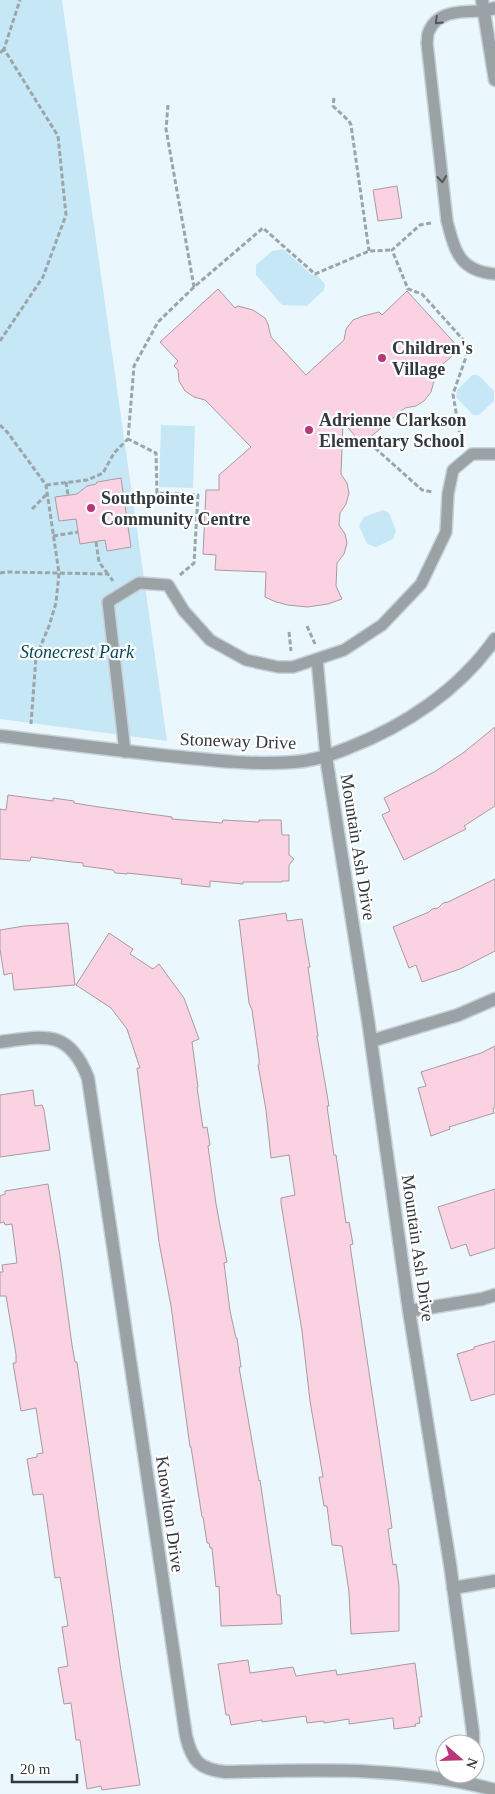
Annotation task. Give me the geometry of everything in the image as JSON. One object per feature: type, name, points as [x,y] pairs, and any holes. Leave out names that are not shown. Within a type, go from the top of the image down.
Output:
[{"type":"street","points":[[487,6],[495,80]]},
{"type":"street","name":"Stoneway Drive","points":[[0,736],[124,752],[220,761],[295,762],[326,757],[367,741],[410,718],[440,697],[468,671],[495,639]]},
{"type":"street","name":"Mountain Ash Drive","points":[[326,757],[371,1041],[409,1311],[453,1588],[473,1734]]},
{"type":"street","points":[[371,1041],[458,1015],[495,999]]},
{"type":"street","name":"Knowlton Drive","points":[[0,1042],[44,1037],[57,1039],[75,1053],[88,1078],[186,1736],[193,1758],[202,1766],[225,1772],[374,1771],[435,1778]]},
{"type":"street","points":[[409,1311],[495,1295]]},
{"type":"street","points":[[453,1588],[495,1581]]},
{"type":"street","name":"Knowlton Drive","points":[[482,1784],[495,1790]]},
{"type":"lane","points":[[487,6],[446,14],[429,31],[427,43],[447,221],[457,255],[465,263],[478,270],[495,274]]},
{"type":"lane","points":[[124,752],[108,602],[139,583],[168,585],[184,611],[210,640],[246,660],[278,667],[293,667],[344,650],[382,625],[421,584],[446,532],[448,494],[453,470],[472,454],[495,454]]},
{"type":"lane","points":[[317,659],[326,757]]},
{"type":"path","points":[[0,53],[4,49],[20,0]]},
{"type":"path","points":[[0,341],[43,277],[66,215],[58,136],[4,49]]},
{"type":"path","points":[[334,98],[333,106],[351,125],[369,251]]},
{"type":"path","points":[[168,105],[166,129],[194,287]]},
{"type":"path","points":[[46,485],[86,480],[102,473],[114,453],[128,439],[134,366],[158,322],[194,287],[263,228],[315,274],[369,251],[392,250],[420,225],[447,221]]},
{"type":"path","points":[[392,250],[408,290],[422,294],[467,344],[466,357],[453,394],[460,436],[472,454]]},
{"type":"path","points":[[0,425],[46,485],[58,573],[56,603],[36,657],[30,739]]},
{"type":"path","points":[[128,439],[156,453],[157,493],[198,495],[194,562],[168,585]]},
{"type":"path","points":[[375,448],[422,490],[448,494]]},
{"type":"path","points":[[66,482],[68,495]]},
{"type":"path","points":[[32,509],[48,494]]},
{"type":"path","points":[[53,536],[78,532]]},
{"type":"path","points":[[96,542],[99,562],[122,593]]},
{"type":"path","points":[[0,573],[108,574]]},
{"type":"green space","name":"Stonecrest Park","points":[[0,0],[62,0],[167,741],[0,719]]},
{"type":"green space","points":[[283,249],[311,274],[318,276],[325,284],[324,290],[307,306],[282,305],[256,275],[256,265],[272,251]]},
{"type":"green space","points":[[472,375],[478,375],[494,391],[494,401],[479,415],[473,415],[456,397],[457,390]]},
{"type":"green space","points":[[161,425],[195,426],[193,488],[159,487]]},
{"type":"green space","points":[[383,510],[389,513],[396,531],[393,539],[376,547],[367,544],[359,526],[364,517]]},
{"type":"building","points":[[397,186],[402,218],[378,221],[373,190]]},
{"type":"building","points":[[218,289],[235,308],[238,306],[253,310],[265,318],[271,337],[306,375],[344,340],[346,329],[353,320],[379,312],[382,315],[407,291],[460,349],[434,372],[439,377],[434,381],[431,392],[424,401],[416,406],[405,408],[362,444],[343,422],[341,474],[347,483],[349,493],[346,504],[340,513],[339,525],[345,534],[347,543],[344,554],[337,563],[336,586],[342,599],[328,604],[307,607],[276,602],[265,597],[266,572],[215,570],[216,555],[203,554],[206,490],[219,490],[219,475],[251,447],[205,400],[194,397],[185,391],[179,381],[178,370],[174,366],[178,361],[160,342]]},
{"type":"building","name":"Southpointe Community Centre","points":[[121,478],[131,547],[107,551],[105,540],[80,544],[76,519],[59,521],[55,497],[77,494],[87,486],[97,482]]},
{"type":"building","points":[[495,727],[495,806],[464,826],[466,829],[404,860],[382,815],[390,811],[384,798],[434,772],[463,753]]},
{"type":"building","points":[[8,795],[53,801],[53,798],[74,801],[74,803],[172,817],[172,819],[222,823],[223,820],[259,822],[259,820],[281,820],[282,835],[289,835],[289,855],[294,859],[289,865],[289,881],[243,882],[243,884],[210,881],[210,887],[181,884],[182,879],[115,873],[113,870],[83,866],[83,863],[31,857],[30,861],[0,859],[0,809],[6,810]]},
{"type":"building","points":[[495,879],[495,951],[460,969],[422,982],[416,965],[409,968],[393,927],[438,908],[443,903]]},
{"type":"building","points":[[286,913],[287,921],[302,919],[310,967],[308,967],[329,1106],[327,1106],[334,1155],[336,1155],[346,1223],[349,1222],[353,1244],[350,1245],[392,1528],[388,1529],[393,1565],[396,1564],[399,1586],[399,1631],[351,1634],[349,1592],[342,1546],[332,1545],[327,1506],[324,1506],[319,1477],[323,1477],[281,1203],[281,1198],[295,1195],[289,1155],[271,1158],[239,920]]},
{"type":"building","points":[[68,923],[75,985],[14,990],[12,973],[4,975],[0,949],[0,930],[24,926]]},
{"type":"building","points":[[109,933],[133,949],[130,954],[153,969],[159,964],[184,998],[199,1039],[192,1042],[197,1087],[203,1128],[207,1127],[210,1145],[208,1146],[216,1204],[227,1262],[224,1263],[230,1311],[237,1338],[241,1367],[239,1367],[260,1480],[277,1595],[280,1595],[282,1624],[221,1626],[219,1586],[216,1587],[212,1548],[207,1543],[202,1517],[190,1447],[171,1306],[159,1242],[137,1068],[140,1068],[127,1029],[111,1008],[76,985]]},
{"type":"building","points":[[495,1046],[494,1113],[449,1127],[450,1129],[431,1136],[418,1088],[426,1086],[421,1072],[481,1053]]},
{"type":"building","points":[[33,1090],[35,1106],[42,1105],[44,1110],[50,1150],[0,1157],[0,1095]]},
{"type":"building","points":[[48,1184],[72,1345],[75,1362],[77,1362],[121,1671],[140,1785],[102,1790],[101,1786],[87,1789],[80,1740],[76,1740],[71,1703],[64,1704],[58,1668],[68,1666],[62,1627],[68,1626],[60,1577],[55,1578],[43,1494],[33,1495],[27,1459],[37,1457],[37,1454],[43,1453],[36,1408],[21,1411],[13,1363],[16,1363],[16,1354],[6,1296],[0,1296],[0,1272],[3,1272],[2,1265],[17,1263],[12,1224],[5,1225],[4,1222],[0,1223],[0,1196],[5,1194],[5,1191]]},
{"type":"building","points":[[495,1189],[495,1248],[470,1256],[466,1244],[451,1249],[438,1207]]},
{"type":"building","points":[[495,1341],[495,1394],[471,1401],[457,1354]]},
{"type":"building","points":[[248,1660],[250,1673],[293,1667],[296,1676],[336,1670],[337,1675],[415,1663],[422,1717],[419,1717],[420,1723],[415,1724],[416,1726],[394,1729],[393,1718],[349,1724],[349,1719],[324,1723],[324,1721],[307,1723],[306,1716],[231,1725],[229,1715],[226,1715],[218,1664]]},
{"type":"place","name":"Children's Village","points":[[382,358]]},
{"type":"place","name":"Adrienne Clarkson Elementary School","points":[[309,430]]},
{"type":"place","name":"Southpointe Community Centre","points":[[91,508]]}]
